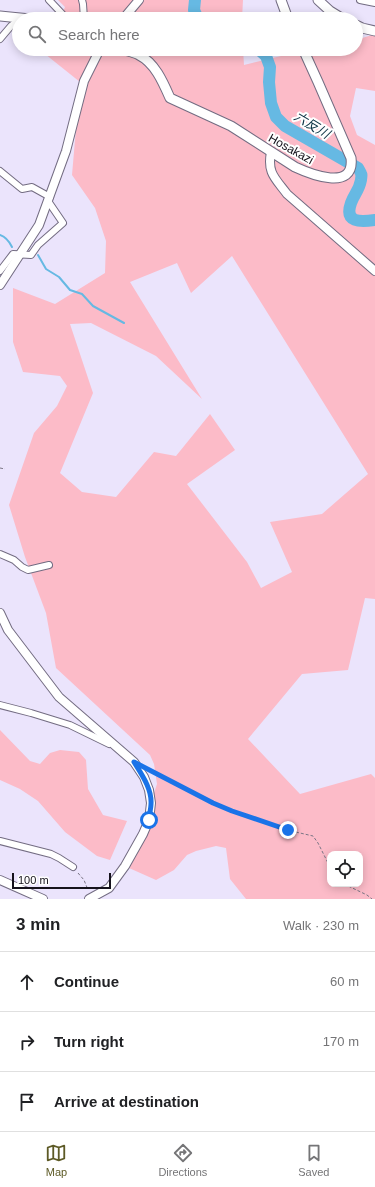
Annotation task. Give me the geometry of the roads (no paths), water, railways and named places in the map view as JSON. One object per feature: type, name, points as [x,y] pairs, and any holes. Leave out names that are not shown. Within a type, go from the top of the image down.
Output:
[{"type":"main road","points":[[281,0],[285,12]]},
{"type":"main road","points":[[318,0],[332,12]]},
{"type":"main road","points":[[0,16],[12,18]]},
{"type":"main road","points":[[363,28],[375,31]]},
{"type":"main road","name":"Hosakazi","points":[[141,56],[154,67],[164,83],[170,98],[230,126],[295,167],[316,176],[335,179],[343,176],[350,168],[351,158],[306,56]]},
{"type":"street","points":[[49,0],[60,12]]},
{"type":"street","points":[[82,0],[84,12]]},
{"type":"street","points":[[129,12],[138,0]]},
{"type":"street","points":[[360,0],[375,4]]},
{"type":"street","points":[[0,39],[12,25]]},
{"type":"street","points":[[0,285],[39,224],[66,151],[84,81],[96,56]]},
{"type":"street","points":[[271,152],[269,162],[271,171],[275,179],[287,194],[375,271]]},
{"type":"street","points":[[0,172],[22,189],[32,187],[49,199],[63,223],[38,244],[30,255],[13,254],[0,270]]},
{"type":"street","points":[[0,554],[14,560],[28,570],[49,565]]},
{"type":"street","points":[[0,613],[8,630],[59,697],[134,762],[144,777],[149,790],[151,803],[149,820],[126,866],[109,888],[91,898]]},
{"type":"street","points":[[0,705],[70,725],[116,747]]},
{"type":"street","points":[[0,841],[51,854],[73,868]]},
{"type":"street","points":[[0,880],[43,899]]},
{"type":"waterway","name":"六反川","points":[[195,0],[195,12]]},
{"type":"waterway","name":"六反川","points":[[266,56],[270,67],[269,82],[271,103],[276,117],[285,126],[358,168],[361,174],[361,180],[351,203],[349,210],[350,214],[352,218],[359,221],[375,220]]},
{"type":"waterway","points":[[0,235],[4,237],[12,247]]},
{"type":"waterway","points":[[38,255],[46,269],[59,277],[70,290],[82,294],[93,306],[124,323]]}]
